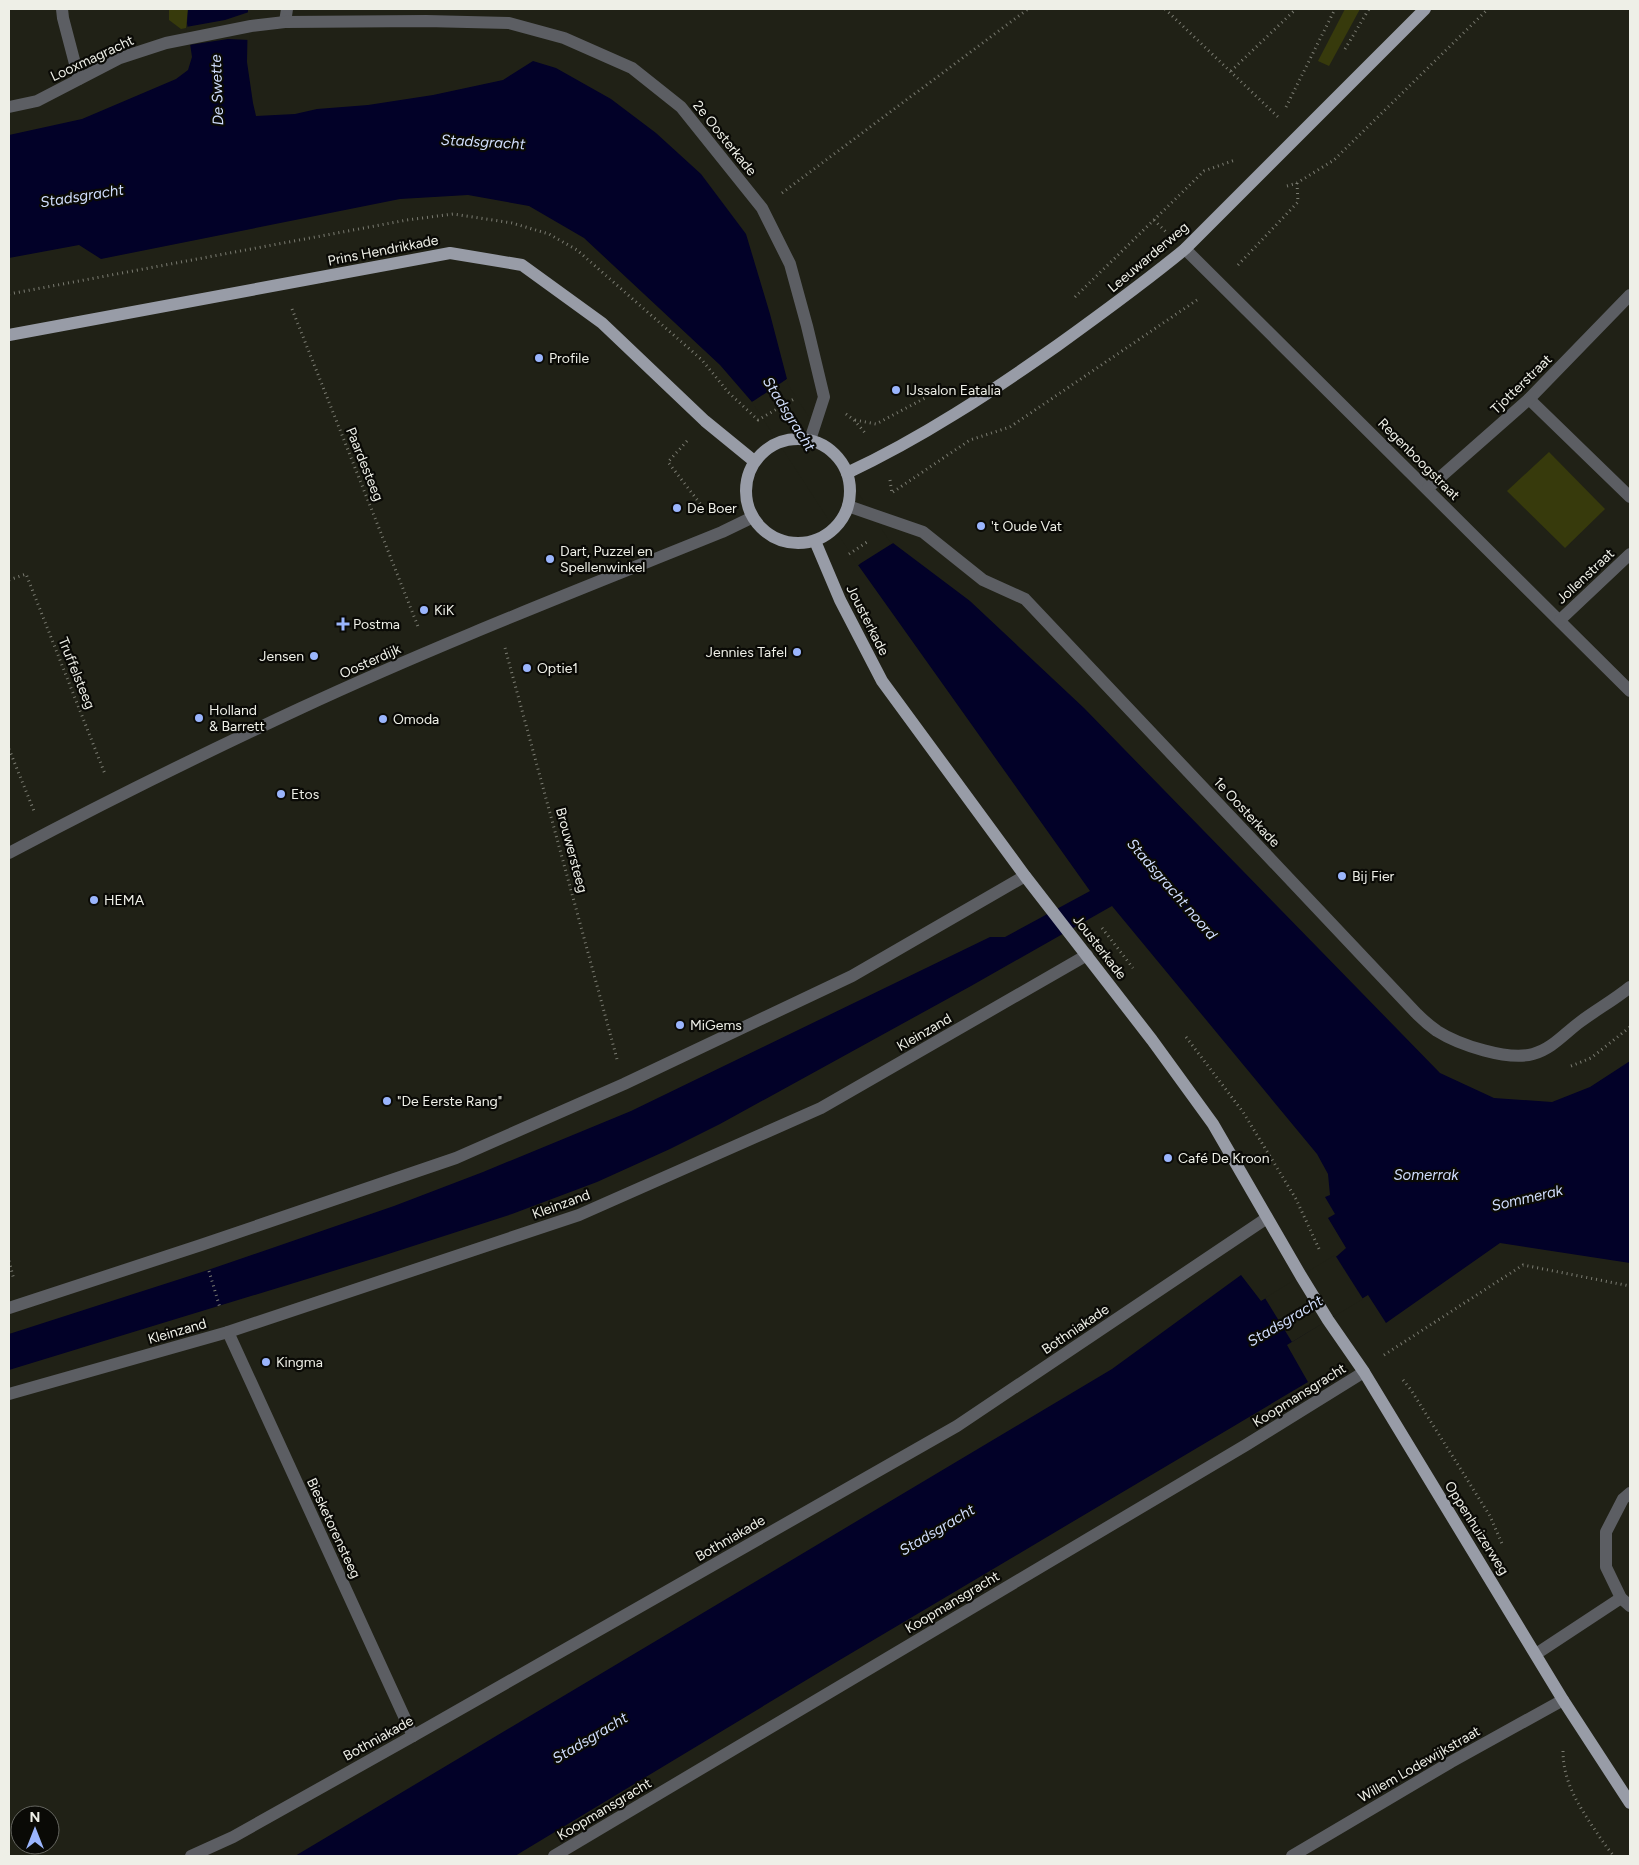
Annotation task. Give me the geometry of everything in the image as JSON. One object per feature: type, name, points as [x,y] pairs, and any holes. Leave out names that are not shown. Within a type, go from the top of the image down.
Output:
[{"type":"main road","name":"Leeuwarderweg","points":[[848,473],[893,451],[998,387],[1143,284],[1185,249],[1425,9]]},
{"type":"main road","name":"Prins Hendrikkade","points":[[9,335],[450,253],[522,265],[602,323],[705,421],[754,461]]},
{"type":"main road","points":[[794,438],[810,440],[825,445],[832,450],[848,473],[850,495],[848,506],[842,519],[834,529],[815,540],[797,543],[779,540],[763,530],[753,518],[748,507],[745,488],[746,479],[754,461],[765,450],[778,442],[794,438]]},
{"type":"main road","name":"Jousterkade","points":[[815,540],[840,600],[882,681],[1025,876],[1152,1040],[1213,1124],[1301,1276],[1328,1320],[1364,1372]]},
{"type":"main road","name":"Oppenhuizerweg","points":[[1364,1372],[1563,1700],[1630,1803]]},
{"type":"street","points":[[62,9],[79,78]]},
{"type":"street","points":[[286,22],[287,9]]},
{"type":"street","name":"2e Oosterkade","points":[[251,26],[286,22],[426,21],[509,23],[564,38],[632,68],[681,107],[762,208],[790,264],[824,397],[810,440]]},
{"type":"street","name":"Looxmagracht","points":[[9,106],[37,101],[120,58],[166,43],[251,26]]},
{"type":"street","name":"Regenboogstraat","points":[[1185,249],[1428,488],[1630,691]]},
{"type":"street","name":"Tjotterstraat","points":[[1428,488],[1529,399],[1630,296]]},
{"type":"street","points":[[1529,399],[1630,497]]},
{"type":"street","name":"1e Oosterkade","points":[[848,506],[923,532],[983,580],[1025,599],[1417,1014],[1438,1031],[1462,1042],[1487,1050],[1512,1056],[1533,1054],[1558,1042],[1580,1022],[1630,987]]},
{"type":"street","name":"Oosterdijk","points":[[9,853],[114,798],[302,707],[428,652],[753,518]]},
{"type":"street","name":"Jollenstraat","points":[[1560,620],[1630,554]]},
{"type":"street","points":[[9,1308],[456,1158],[624,1084],[852,976],[1025,876]]},
{"type":"street","name":"Kleinzand","points":[[9,1394],[228,1332],[579,1215],[821,1108],[1087,955]]},
{"type":"street","name":"Bothniakade","points":[[191,1856],[233,1837],[413,1736],[957,1426],[1267,1218]]},
{"type":"street","name":"Biesketorensteeg","points":[[228,1332],[413,1736]]},
{"type":"street","name":"Koopmansgracht","points":[[554,1856],[1246,1445],[1364,1372]]},
{"type":"street","points":[[1536,1654],[1626,1602],[1606,1567],[1606,1532],[1623,1499],[1630,1493]]},
{"type":"street","name":"Willem Lodewijkstraat","points":[[1292,1856],[1451,1762],[1563,1700]]},
{"type":"path","points":[[762,208],[1028,9]]},
{"type":"path","points":[[1165,9],[1280,119],[1335,9]]},
{"type":"path","points":[[1231,71],[1296,9]]},
{"type":"path","points":[[892,492],[970,440],[1010,427],[1221,284],[1298,202],[1297,183],[1334,160],[1488,9]]},
{"type":"path","points":[[1070,302],[1204,171],[1236,160]]},
{"type":"path","name":"Paardesteeg","points":[[282,284],[428,652]]},
{"type":"path","points":[[722,532],[668,462],[728,392]]},
{"type":"path","points":[[854,420],[876,424],[932,394]]},
{"type":"path","points":[[758,420],[802,395]]},
{"type":"path","name":"Truffelsteeg","points":[[9,580],[26,574],[114,798]]},
{"type":"path","name":"Brouwersteeg","points":[[498,623],[624,1084]]},
{"type":"path","points":[[9,749],[43,835]]},
{"type":"path","points":[[1296,1199],[1320,1252]]},
{"type":"path","points":[[1364,1372],[1381,1357],[1523,1265],[1630,1286]]},
{"type":"path","points":[[208,1268],[221,1310]]},
{"type":"path","points":[[1563,1749],[1568,1784],[1578,1805],[1614,1856]]},
{"type":"green space","points":[[169,9],[188,9],[186,28],[181,29],[169,20]]},
{"type":"green space","points":[[1345,9],[1360,9],[1329,66],[1318,61]]},
{"type":"green space","points":[[1549,452],[1605,509],[1565,548],[1507,491]]},
{"type":"water","points":[[188,9],[248,9],[247,62],[256,116],[295,114],[317,109],[368,105],[433,95],[503,80],[533,61],[556,68],[611,99],[656,133],[701,174],[746,234],[787,379],[783,382],[889,545],[893,543],[970,601],[1084,708],[1440,1073],[1494,1098],[1552,1102],[1590,1087],[1630,1061],[1630,1263],[1500,1243],[1386,1323],[1368,1295],[1287,1345],[1308,1382],[828,1667],[515,1856],[295,1856],[1112,1369],[1241,1275],[1261,1301],[1337,1256],[1346,1248],[1328,1218],[1335,1214],[1325,1197],[1330,1195],[1328,1174],[1317,1154],[1112,906],[720,1124],[597,1182],[512,1214],[379,1257],[9,1370],[9,1334],[205,1271],[394,1206],[483,1172],[631,1111],[990,937],[1005,937],[1090,891],[858,565],[860,564],[754,401],[752,402],[720,365],[584,238],[529,206],[468,195],[400,199],[101,259],[79,245],[9,258],[9,135],[82,119],[176,79],[188,70],[192,57],[187,23]]},
{"type":"pier","points":[[249,12],[250,40],[228,39],[189,45],[186,27],[225,20]]},
{"type":"pier","points":[[787,379],[787,383],[890,542],[893,543],[858,565],[752,402]]},
{"type":"pier","points":[[1335,1255],[1363,1299],[1292,1342],[1265,1298]]},
{"type":"place","name":"Profile","points":[[539,358]]},
{"type":"place","name":"IJssalon Eatalia","points":[[896,390]]},
{"type":"place","name":"De Boer","points":[[677,508]]},
{"type":"place","name":"'t Oude Vat","points":[[981,526]]},
{"type":"place","name":"Dart, Puzzel en Spellenwinkel","points":[[550,559]]},
{"type":"place","name":"KiK","points":[[424,610]]},
{"type":"place","name":"Postma","points":[[343,624]]},
{"type":"place","name":"Jennies Tafel","points":[[797,652]]},
{"type":"place","name":"Jensen","points":[[314,656]]},
{"type":"place","name":"Optie1","points":[[527,668]]},
{"type":"place","name":"Holland & Barrett","points":[[199,718]]},
{"type":"place","name":"Omoda","points":[[383,719]]},
{"type":"place","name":"Etos","points":[[281,794]]},
{"type":"place","name":"Bij Fier","points":[[1342,876]]},
{"type":"place","name":"HEMA","points":[[94,900]]},
{"type":"place","name":"MiGems","points":[[680,1025]]},
{"type":"place","name":"\"De Eerste Rang\"","points":[[387,1101]]},
{"type":"place","name":"Café De Kroon","points":[[1168,1158]]},
{"type":"place","name":"Kingma","points":[[266,1362]]},
{"type":"water label","name":"De Swette","points":[[217,90]]},
{"type":"water label","name":"Stadsgracht","points":[[483,142]]},
{"type":"water label","name":"Stadsgracht","points":[[82,196]]},
{"type":"water label","name":"Stadsgracht","points":[[789,414]]},
{"type":"water label","name":"Stadsgracht noord","points":[[1172,889]]},
{"type":"water label","name":"Somerrak","points":[[1426,1175]]},
{"type":"water label","name":"Sommerak","points":[[1527,1198]]},
{"type":"water label","name":"Stadsgracht","points":[[1285,1321]]},
{"type":"water label","name":"Stadsgracht","points":[[937,1530]]},
{"type":"water label","name":"Stadsgracht","points":[[590,1738]]}]
